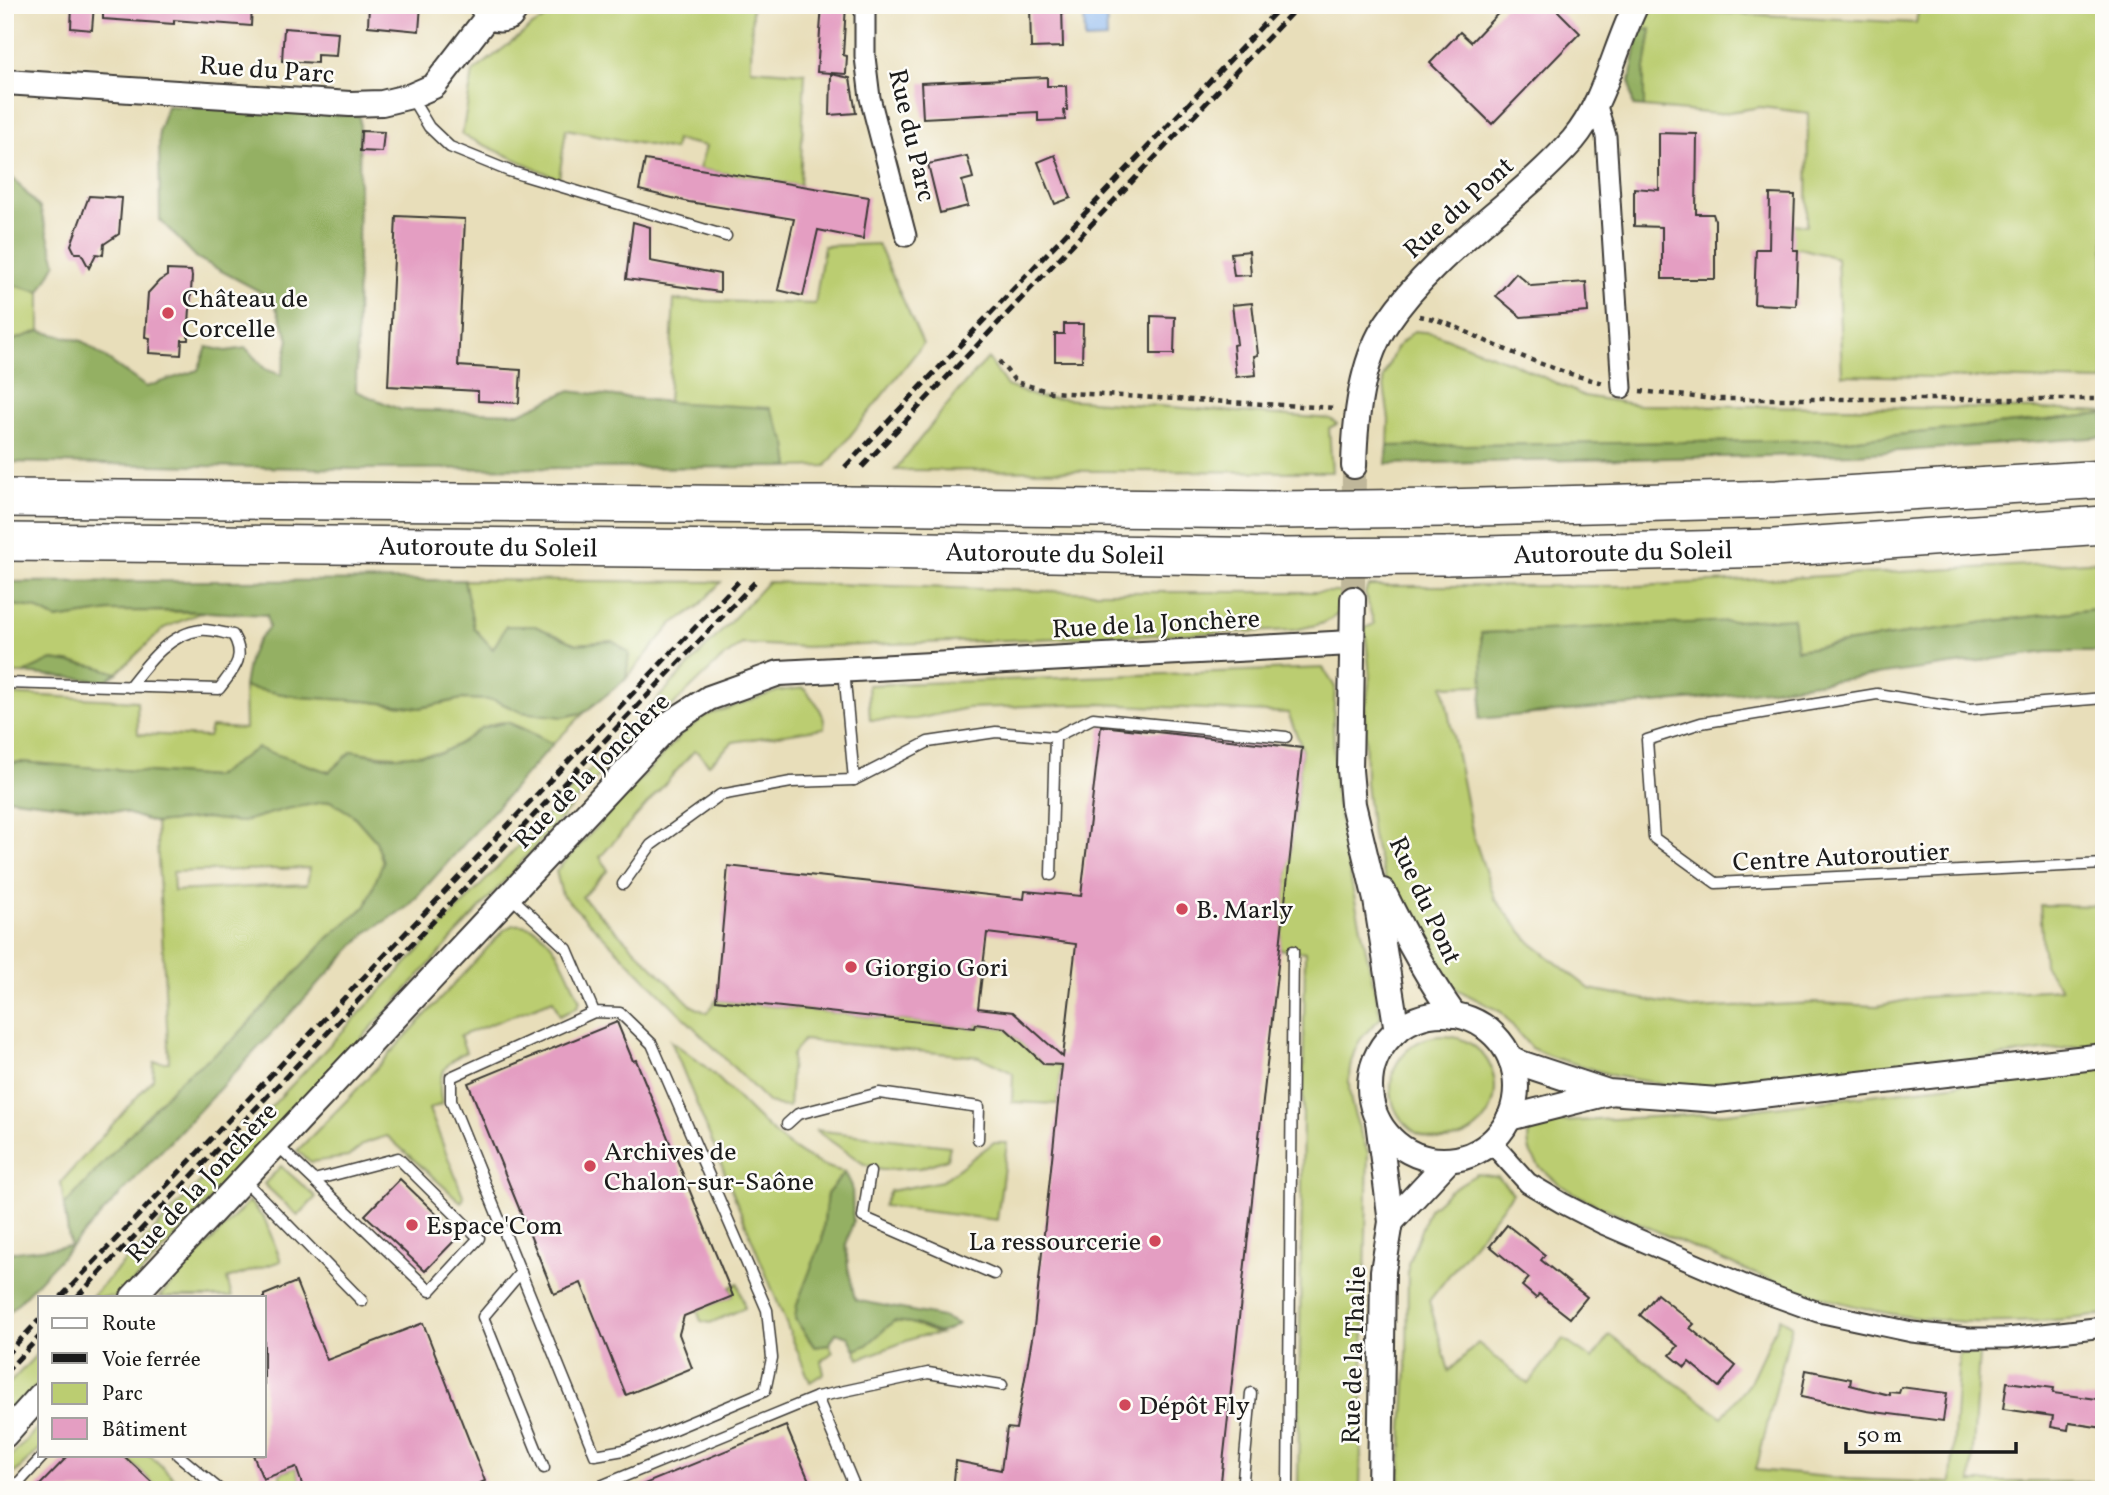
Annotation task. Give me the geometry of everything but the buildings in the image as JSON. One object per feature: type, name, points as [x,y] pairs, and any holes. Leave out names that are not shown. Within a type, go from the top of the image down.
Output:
[{"type":"highway","name":"Autoroute du Soleil","points":[[5,498],[1277,510],[1777,499],[2104,480]]},
{"type":"highway","name":"Autoroute du Soleil","points":[[5,542],[813,549],[1278,557],[1446,556],[1774,548],[2104,525]]},
{"type":"street","points":[[484,11],[503,20],[513,15],[519,5]]},
{"type":"street","name":"Rue du Parc","points":[[865,5],[865,57],[870,98],[906,236]]},
{"type":"street","name":"Rue du Pont","points":[[1354,466],[1357,410],[1368,365],[1385,325],[1418,283],[1527,186],[1574,138],[1596,103],[1636,5]]},
{"type":"street","name":"Rue du Parc","points":[[5,82],[350,104],[382,103],[411,96],[434,86],[484,11]]},
{"type":"street","points":[[1596,103],[1606,136],[1622,388]]},
{"type":"street","name":"Rue du Pont","points":[[1353,599],[1350,770],[1353,804],[1376,900],[1397,1031]]},
{"type":"street","name":"Rue de la Jonchère","points":[[134,1296],[673,721],[709,698],[779,673],[1351,643]]},
{"type":"street","name":"Rue du Pont","points":[[1353,804],[1383,891],[1433,987],[1454,1015]]},
{"type":"street","points":[[1431,1015],[1454,1015],[1473,1020],[1485,1027],[1500,1042],[1511,1060],[1516,1088],[1514,1104],[1509,1118],[1491,1142],[1471,1155],[1449,1160],[1426,1158],[1406,1150],[1386,1132],[1373,1105],[1371,1076],[1380,1050],[1397,1031],[1417,1019],[1431,1015]]},
{"type":"street","points":[[1511,1060],[1608,1093],[1718,1100],[2104,1056]]},
{"type":"street","points":[[1509,1118],[1608,1093]]},
{"type":"street","name":"Rue de la Thalie","points":[[1378,1119],[1391,1222],[1383,1271],[1380,1490]]},
{"type":"street","points":[[1491,1142],[1528,1183],[1562,1203],[1603,1224],[1749,1287],[1818,1312],[1912,1332],[1968,1338],[2007,1338],[2104,1326]]},
{"type":"street","points":[[1391,1222],[1449,1160]]},
{"type":"street","points":[[5,1435],[38,1398]]},
{"type":"lane","points":[[411,96],[429,127],[450,147],[509,172],[726,236]]},
{"type":"lane","points":[[5,683],[129,687],[219,689],[238,664],[240,646],[233,635],[202,629],[180,636],[152,657],[129,687]]},
{"type":"lane","points":[[844,669],[854,780]]},
{"type":"lane","name":"Centre Autoroutier","points":[[2104,698],[1970,709],[1877,694],[1701,723],[1647,740],[1654,838],[1716,883],[2104,864]]},
{"type":"lane","points":[[623,884],[651,845],[720,795],[791,782],[854,780],[928,742],[996,732],[1055,737],[1093,718],[1286,737]]},
{"type":"lane","points":[[1051,875],[1055,737]]},
{"type":"lane","points":[[510,897],[567,949],[594,1012]]},
{"type":"lane","points":[[1288,1490],[1293,951]]},
{"type":"lane","points":[[594,1012],[620,1013],[653,1044],[767,1310],[772,1358],[765,1391],[624,1450],[595,1455],[451,1101],[451,1077],[594,1012]]},
{"type":"lane","points":[[787,1124],[798,1114],[879,1093],[979,1107],[978,1139]]},
{"type":"lane","points":[[277,1145],[430,1291],[479,1238],[398,1158],[314,1180]]},
{"type":"lane","points":[[870,1172],[863,1217],[994,1274]]},
{"type":"lane","points":[[243,1180],[362,1301]]},
{"type":"lane","points":[[521,1272],[483,1317],[544,1468]]},
{"type":"lane","points":[[591,1490],[817,1397],[928,1373],[1002,1385]]},
{"type":"lane","points":[[1242,1490],[1251,1393]]},
{"type":"lane","points":[[817,1397],[856,1490]]},
{"type":"lane","points":[[8,1489],[43,1456]]},
{"type":"lane","points":[[179,1456],[220,1490]]},
{"type":"path","points":[[1395,312],[1446,322],[1571,376],[1662,395],[1714,399],[2104,399]]},
{"type":"path","points":[[999,361],[1016,382],[1051,392],[1357,410]]},
{"type":"green space","points":[[567,5],[752,5],[751,69],[805,73],[800,186],[699,169],[706,146],[676,140],[674,150],[566,129],[559,179],[462,135],[473,72],[531,27]]},
{"type":"green space","points":[[1919,5],[2104,5],[2104,381],[1842,375],[1837,258],[1800,248],[1773,249],[1773,223],[1807,225],[1808,113],[1761,107],[1717,114],[1644,107],[1644,75],[1651,29],[1639,30],[1648,9],[1916,23]]},
{"type":"green space","points":[[1651,29],[1644,75],[1644,107],[1633,106],[1630,81],[1639,30]]},
{"type":"green space","points":[[167,106],[360,116],[356,391],[401,410],[520,413],[568,391],[668,402],[770,408],[787,444],[790,467],[354,469],[5,462],[5,343],[40,331],[82,341],[146,387],[198,370],[207,347],[226,351],[246,348],[265,369],[281,375],[289,339],[272,298],[197,258],[160,220],[159,131]]},
{"type":"green space","points":[[5,142],[8,173],[40,208],[56,263],[40,292],[5,283]]},
{"type":"green space","points":[[878,244],[923,344],[826,466],[790,467],[787,444],[668,402],[674,300],[815,304],[824,246]]},
{"type":"green space","points":[[5,283],[40,292],[40,331],[5,343]]},
{"type":"green space","points":[[1414,331],[1433,333],[1515,364],[1584,396],[1639,405],[2040,409],[2104,414],[1846,440],[1388,446],[1389,420],[1383,378],[1396,348]]},
{"type":"green space","points":[[988,358],[1007,386],[1036,397],[1331,419],[1337,424],[1329,428],[1332,472],[895,470]]},
{"type":"green space","points":[[2104,414],[2104,437],[1856,454],[1386,464],[1388,446],[1846,440]]},
{"type":"green space","points":[[2104,561],[2104,608],[1796,650],[1793,619],[1481,633],[1483,685],[1443,686],[1473,835],[1495,899],[1531,943],[1590,989],[1694,1009],[1815,1003],[1877,1006],[1923,997],[2061,989],[2044,965],[2040,905],[2104,906],[2104,1043],[1739,1090],[1667,1085],[1615,1076],[1531,1048],[1501,1012],[1456,989],[1409,924],[1386,881],[1372,836],[1366,783],[1365,712],[1370,676],[1365,628],[1374,624],[1365,593],[1368,586],[1638,586]]},
{"type":"green space","points":[[464,580],[721,582],[697,608],[672,624],[626,679],[629,653],[613,641],[576,644],[535,626],[493,650],[474,628]]},
{"type":"green space","points":[[464,580],[474,628],[493,649],[506,626],[535,626],[576,644],[613,641],[629,653],[626,679],[585,712],[563,717],[521,712],[494,700],[462,699],[420,708],[299,697],[244,687],[251,654],[269,627],[267,615],[110,611],[56,619],[35,608],[5,606],[5,582]]},
{"type":"green space","points":[[768,582],[1078,592],[1342,592],[1340,613],[1324,623],[1295,630],[806,647],[742,644],[718,662],[596,779],[401,996],[120,1296],[92,1296]]},
{"type":"green space","points":[[5,606],[35,608],[56,619],[110,611],[202,612],[164,628],[117,673],[95,666],[53,660],[24,673],[5,673]]},
{"type":"green space","points":[[2104,608],[2104,652],[2047,652],[1698,699],[1479,719],[1483,685],[1481,633],[1793,618],[1797,650],[1986,622]]},
{"type":"green space","points":[[52,660],[95,666],[117,673],[105,681],[24,673]]},
{"type":"green space","points":[[1323,668],[1335,687],[1335,789],[1353,891],[1381,1018],[1359,1042],[1353,1056],[1349,1084],[1353,1112],[1368,1152],[1360,1490],[1298,1490],[1305,952],[1279,949],[1302,748],[1288,713],[1099,704],[968,708],[916,719],[870,720],[868,685]]},
{"type":"green space","points":[[244,687],[299,697],[420,708],[462,699],[494,700],[521,712],[563,717],[585,712],[553,744],[509,723],[495,723],[451,748],[434,754],[398,756],[352,751],[329,772],[257,748],[214,777],[20,762],[5,764],[5,694],[137,701],[138,734],[208,737],[211,727],[245,729]]},
{"type":"green space","points":[[804,688],[821,711],[824,728],[733,742],[709,764],[695,750],[600,857],[608,870],[582,897],[692,1006],[707,1013],[716,1000],[975,1028],[976,1024],[1005,1028],[1044,1063],[1062,1065],[1058,1104],[1012,1102],[1013,1073],[980,1057],[803,1040],[792,1055],[789,1107],[777,1106],[768,1102],[562,895],[556,871],[680,736],[705,716],[778,691]]},
{"type":"green space","points":[[507,722],[553,744],[409,906],[366,933],[5,1317],[5,1253],[70,1246],[64,1206],[179,1081],[233,1040],[329,937],[366,906],[383,862],[376,841],[353,815],[330,801],[286,809],[241,822],[205,818],[156,823],[123,812],[5,798],[5,764],[20,762],[214,777],[257,748],[329,772],[352,751],[383,757],[441,753],[481,728]]},
{"type":"green space","points":[[330,801],[353,815],[376,841],[383,862],[366,906],[329,937],[233,1040],[179,1081],[64,1206],[61,1182],[153,1079],[154,1062],[169,1062],[156,823],[205,818],[241,822],[286,809]],"holes":[[[310,868],[307,884],[174,891],[173,872]]]},
{"type":"green space","points":[[513,925],[527,926],[548,940],[563,964],[580,1001],[577,1007],[560,1016],[553,1000],[460,1036],[466,1052],[446,1067],[440,1087],[442,1104],[429,1109],[464,1198],[461,1202],[387,1136],[365,1143],[348,1157],[311,1162],[297,1151],[504,930]]},
{"type":"green space","points":[[1443,1036],[1463,1040],[1486,1059],[1491,1068],[1495,1088],[1491,1108],[1472,1131],[1463,1136],[1443,1140],[1423,1136],[1400,1117],[1395,1108],[1391,1088],[1395,1068],[1414,1045],[1423,1040]]},
{"type":"green space","points":[[671,1041],[709,1070],[771,1131],[788,1144],[824,1166],[845,1172],[827,1194],[822,1240],[795,1319],[814,1347],[829,1345],[833,1352],[821,1361],[824,1373],[810,1382]]},
{"type":"green space","points":[[2104,1066],[2104,1315],[2021,1322],[1965,1322],[1910,1317],[1819,1296],[1728,1263],[1581,1197],[1542,1169],[1531,1154],[1528,1139],[1529,1127],[1560,1122],[1726,1113]]},
{"type":"green space","points":[[815,1130],[950,1146],[947,1159],[920,1168],[881,1170],[864,1164]]},
{"type":"green space","points":[[993,1143],[1007,1143],[997,1220],[883,1206],[890,1191],[942,1181]]},
{"type":"green space","points":[[281,1166],[316,1197],[298,1216],[264,1184]]},
{"type":"green space","points":[[845,1172],[852,1186],[853,1222],[846,1245],[855,1300],[942,1317],[958,1324],[939,1332],[894,1321],[867,1345],[855,1350],[849,1337],[836,1333],[829,1345],[815,1347],[795,1319],[797,1304],[822,1240],[827,1194]]},
{"type":"green space","points":[[1477,1174],[1498,1177],[1513,1193],[1429,1301],[1449,1371],[1478,1343],[1528,1384],[1563,1339],[1592,1359],[1610,1335],[1722,1417],[1750,1382],[1780,1318],[1792,1325],[1756,1470],[1848,1479],[1951,1483],[1959,1353],[1979,1354],[1971,1482],[2104,1482],[2104,1490],[1399,1490],[1407,1369],[1408,1264],[1429,1209],[1449,1191]]},
{"type":"green space","points":[[249,1201],[265,1220],[281,1261],[227,1279],[232,1296],[160,1296]]},
{"type":"green space","points":[[738,1283],[745,1308],[710,1323],[701,1321],[697,1310],[733,1296],[730,1287]]},
{"type":"green space","points":[[894,1321],[911,1323],[939,1334],[917,1337],[859,1359],[855,1350],[867,1345]]},
{"type":"green space","points":[[38,1353],[38,1384],[5,1420],[5,1388]]},
{"type":"green space","points":[[38,1427],[38,1451],[16,1472],[6,1475],[5,1463]]},
{"type":"green space","points":[[124,1456],[151,1456],[186,1490],[160,1490]]},
{"type":"green space","points":[[296,1467],[304,1490],[285,1490],[279,1474]]},
{"type":"water","points":[[1080,5],[1106,5],[1107,39],[1085,40],[1084,8],[1080,8]]},
{"type":"tunnel","points":[[1353,599],[1354,466]]},
{"type":"railway","points":[[845,467],[1282,5]]},
{"type":"railway","points":[[862,467],[1299,5]]},
{"type":"railway","points":[[62,1296],[739,581]]},
{"type":"railway","points":[[78,1296],[756,581]]},
{"type":"railway","points":[[5,1356],[38,1321]]},
{"type":"railway","points":[[5,1373],[38,1338]]},
{"type":"place","name":"Château de Corcelle","points":[[168,313]]},
{"type":"place","name":"B. Marly","points":[[1182,909]]},
{"type":"place","name":"Giorgio Gori","points":[[851,967]]},
{"type":"place","name":"Archives de Chalon-sur-Saône","points":[[590,1166]]},
{"type":"place","name":"Espace'Com","points":[[412,1225]]},
{"type":"place","name":"La ressourcerie","points":[[1155,1241]]},
{"type":"place","name":"Dépôt Fly","points":[[1125,1405]]}]
